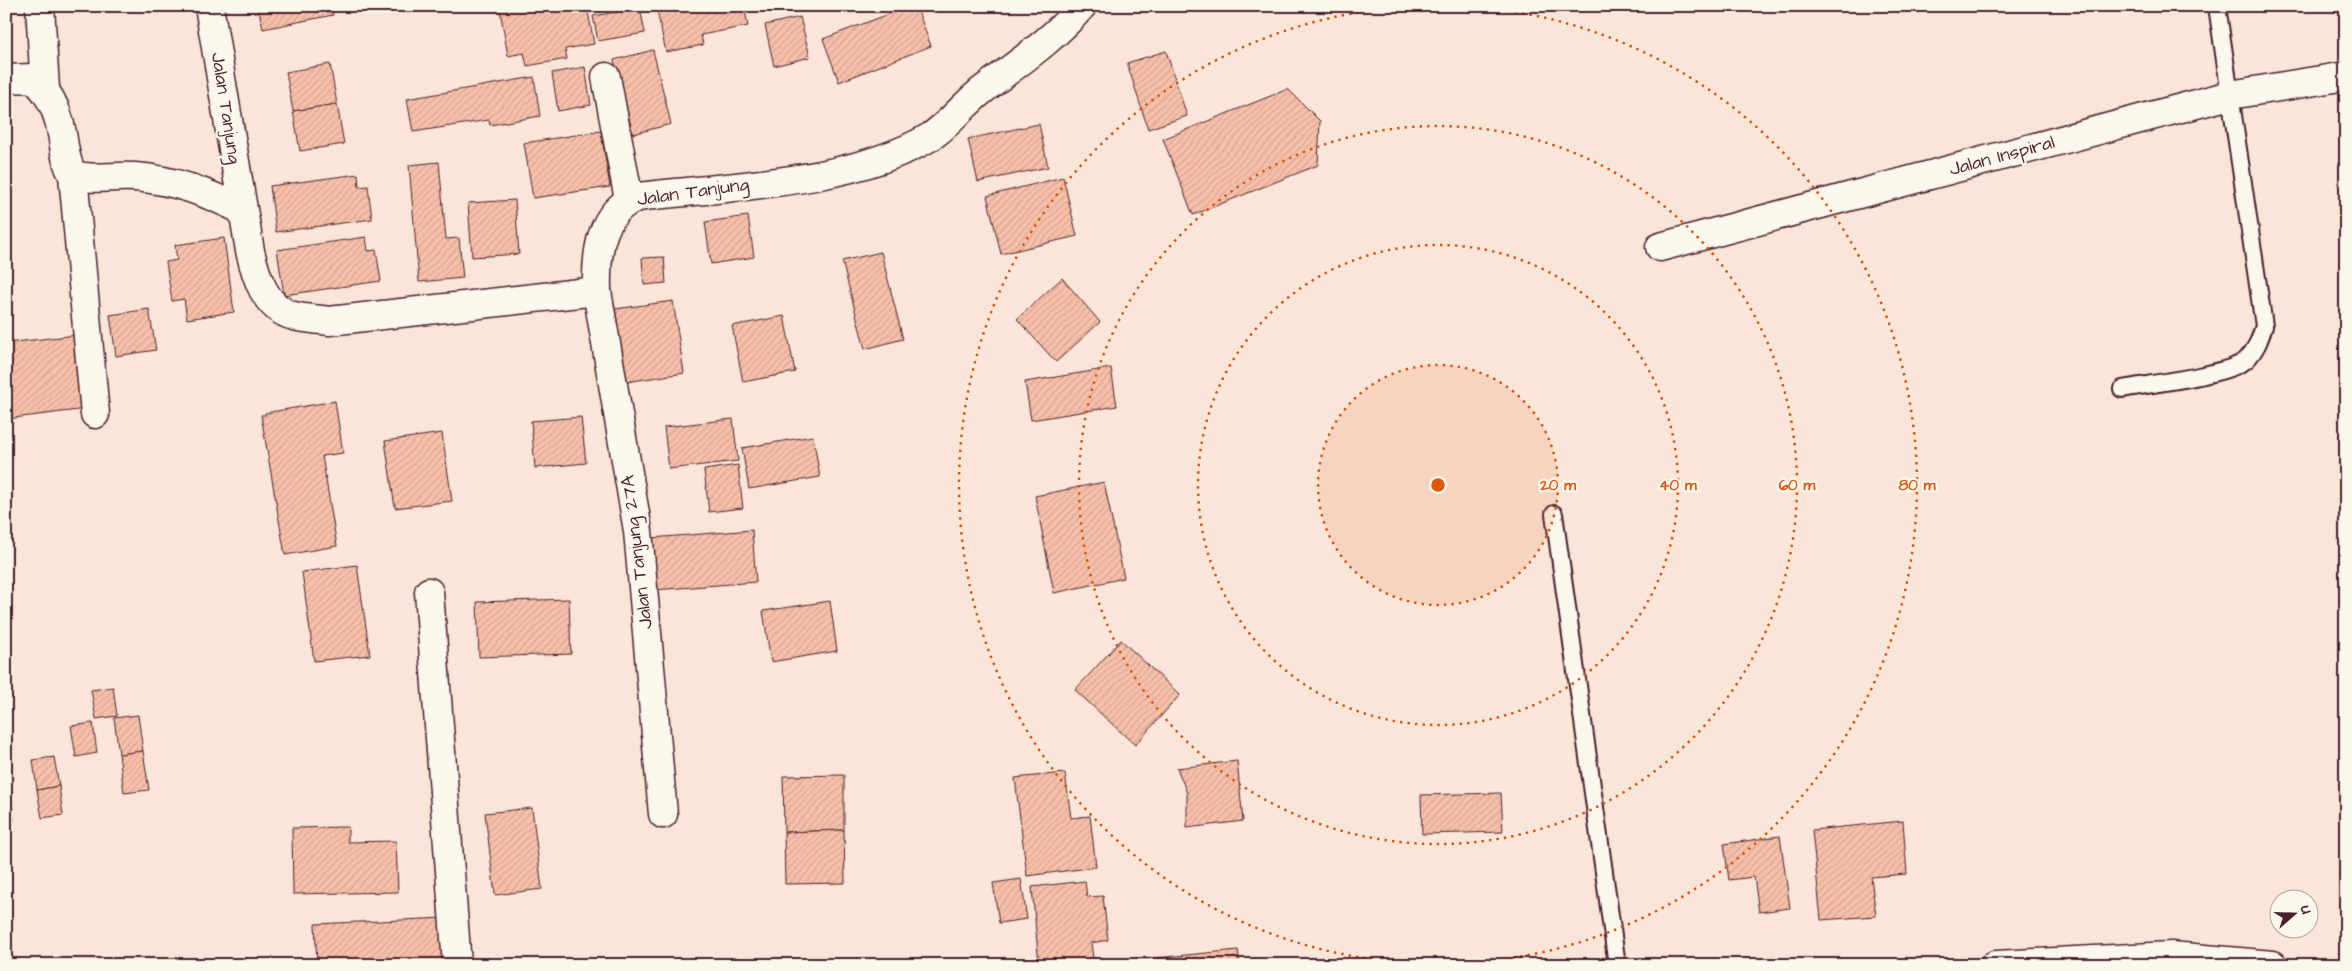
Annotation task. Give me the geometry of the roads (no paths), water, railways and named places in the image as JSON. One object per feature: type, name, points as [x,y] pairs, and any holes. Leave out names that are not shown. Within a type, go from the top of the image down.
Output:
[{"type":"street","points":[[40,6],[45,88],[54,106],[62,130],[66,164],[73,175],[95,414]]},
{"type":"street","name":"Jalan Tanjung","points":[[209,6],[242,210],[257,280],[271,303],[292,316],[329,321],[597,291],[596,267],[602,234],[618,207],[629,200],[638,197],[700,189],[792,180],[890,156],[931,136],[972,98],[1064,27],[1082,6]]},
{"type":"street","name":"Jalan Inspiral","points":[[1660,247],[2230,95],[2346,76]]},
{"type":"street","points":[[606,77],[629,200]]},
{"type":"street","points":[[6,79],[33,78],[45,88]]},
{"type":"street","points":[[73,175],[89,180],[133,177],[159,180],[202,191],[242,210]]},
{"type":"street","name":"Jalan Tanjung 27A","points":[[597,291],[638,531],[663,814]]},
{"type":"street","points":[[429,592],[457,965]]},
{"type":"street","points":[[1995,965],[2171,956],[2273,965]]},
{"type":"lane","points":[[2122,388],[2225,370],[2244,361],[2257,346],[2264,326],[2217,6]]},
{"type":"lane","points":[[1554,514],[1617,965]]}]
